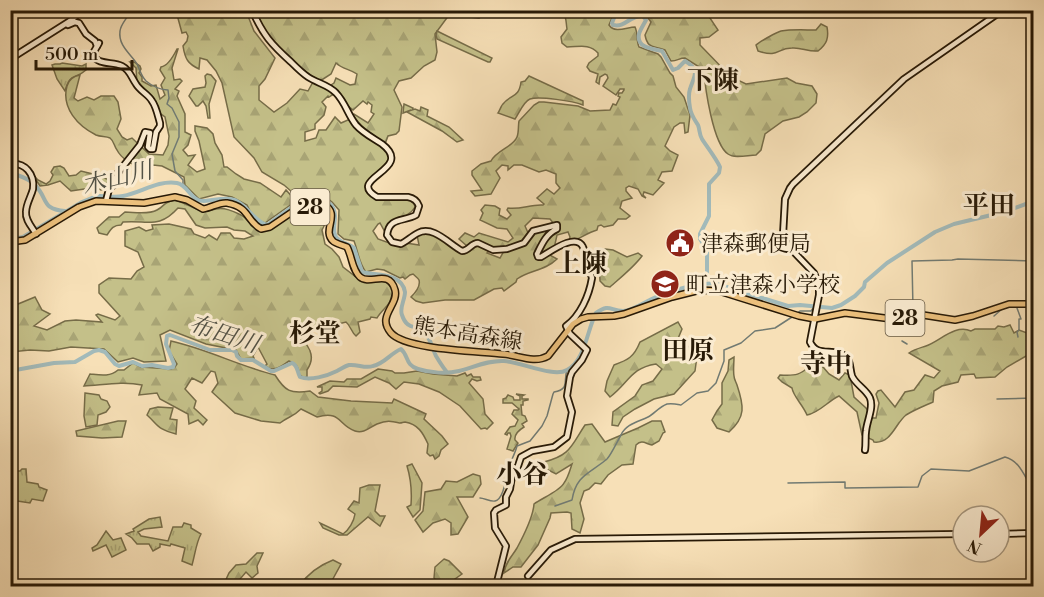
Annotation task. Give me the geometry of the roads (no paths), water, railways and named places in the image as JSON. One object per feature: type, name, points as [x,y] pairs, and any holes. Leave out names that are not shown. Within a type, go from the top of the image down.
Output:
[{"type":"main road","name":"熊本高森線","points":[[10,242],[21,242],[84,205],[106,198],[144,203],[175,197],[206,209],[225,203],[241,208],[261,229],[270,227],[291,212],[326,205],[332,214],[330,237],[334,242],[347,247],[358,275],[364,279],[383,278],[393,286],[395,297],[386,316],[387,326],[391,333],[399,338],[433,348],[505,354],[538,360],[548,356],[573,324],[578,321],[588,317],[624,314],[672,297],[704,290],[719,291],[799,316],[815,318],[845,313],[892,319],[923,315],[955,320],[1009,304],[1034,304]]},
{"type":"street","points":[[10,59],[74,18],[77,10]]},
{"type":"street","points":[[252,10],[264,34],[276,48],[307,76],[334,90],[357,126],[389,152],[390,162],[387,168],[371,180],[370,191],[377,197],[412,198],[419,206],[416,215],[393,222],[388,226],[387,235],[392,242],[401,244],[418,232],[424,231],[437,234],[462,251],[478,243],[493,250],[502,250],[520,245],[533,231],[557,225],[557,229],[550,232],[544,239],[537,254],[538,257],[566,244],[575,242],[583,246],[592,282],[580,311],[566,326],[572,337],[587,350],[579,365],[570,375],[566,393],[572,412],[567,437],[551,448],[532,450],[521,457],[512,476],[506,505],[494,513],[495,528],[507,549],[502,558],[496,586]]},
{"type":"street","points":[[866,450],[870,398],[853,377],[847,358],[838,353],[818,351],[811,345],[810,339],[819,289],[816,277],[790,248],[783,235],[786,195],[793,184],[904,79],[1003,10]]},
{"type":"street","points":[[56,30],[60,31],[72,23],[80,22],[86,34],[98,45],[92,55],[94,58],[108,64],[125,67],[136,84],[152,101],[160,123],[153,149],[148,147],[150,133],[145,132],[140,145],[117,174],[114,185],[109,189],[106,198]]},
{"type":"street","points":[[10,164],[18,163],[25,167],[32,180],[33,188],[26,213],[35,232]]},
{"type":"street","points":[[1011,534],[1034,533]]},
{"type":"street","points":[[528,576],[551,550],[575,539],[951,534]]},
{"type":"waterway","points":[[131,10],[121,28],[121,41],[146,81],[151,85],[168,90],[167,104],[172,108],[179,122],[179,137],[172,154],[175,171],[183,180],[183,186]]},
{"type":"waterway","points":[[349,10],[358,17],[366,10]]},
{"type":"waterway","points":[[617,10],[613,25],[621,25],[634,17],[643,16],[646,20],[640,32],[640,42],[662,51],[673,70],[685,61],[695,70],[689,94],[690,110],[702,139],[720,167],[719,173],[709,184],[709,216],[700,234],[700,239],[707,250],[707,275],[714,283]]},
{"type":"waterway","points":[[910,10],[914,12],[917,10]]},
{"type":"waterway","points":[[10,177],[17,175],[31,181],[39,189],[48,205],[65,211]]},
{"type":"waterway","name":"木山川","points":[[10,238],[23,237],[89,199],[100,196],[123,196],[163,183],[180,184],[195,198],[202,201],[225,198],[235,200],[267,225],[296,204],[308,200],[326,201],[334,209],[335,235],[339,240],[354,248],[362,272],[394,278],[403,286],[405,292],[401,312],[404,320],[425,333],[446,371]]},
{"type":"waterway","name":"木山川","points":[[10,371],[54,363],[75,362],[99,350],[105,352],[119,366],[133,362],[142,366],[173,367],[174,364],[166,344],[167,336],[170,335],[210,350],[232,350],[241,360],[253,360],[271,371],[292,363],[300,377],[304,378],[324,376],[349,365],[367,367],[377,365],[401,349],[414,367],[433,372],[454,372],[498,361],[561,372],[573,366],[578,360],[596,313],[604,308],[627,311],[672,291],[714,283],[788,306],[832,308],[855,296],[864,287],[865,282],[887,263],[935,232],[954,224],[1004,212],[1034,201]]},
{"type":"waterway","points":[[1033,230],[1034,255]]},
{"type":"waterway","points":[[897,313],[913,309],[912,261],[958,259],[1034,261]]},
{"type":"waterway","points":[[796,314],[800,311],[811,311],[814,307]]},
{"type":"waterway","points":[[1025,307],[1034,308]]},
{"type":"waterway","points":[[1017,308],[1021,319],[1019,319],[1018,337]]},
{"type":"waterway","points":[[994,316],[1002,309]]},
{"type":"waterway","points":[[555,506],[572,500],[580,480],[607,459],[623,431],[629,426],[667,404],[681,405],[697,393],[708,391],[716,383],[724,361],[724,350],[741,343],[755,331],[775,328],[792,317]]},
{"type":"waterway","points":[[902,341],[907,344]]},
{"type":"waterway","points":[[480,498],[493,501],[501,496],[517,446],[530,441],[542,426],[554,392],[564,387],[567,370]]},
{"type":"waterway","points":[[997,399],[1034,398]]},
{"type":"waterway","points":[[788,483],[845,482],[845,488],[918,487],[922,476],[931,469],[969,471],[1005,457],[1019,466],[1034,491]]},
{"type":"place","name":"津森郵便局","points":[[680,243]]},
{"type":"place","name":"町立津森小学校","points":[[665,284]]},
{"type":"district","name":"下陳","points":[[713,80]]},
{"type":"district","name":"平田","points":[[989,205]]},
{"type":"district","name":"上陳","points":[[581,263]]},
{"type":"district","name":"杉堂","points":[[315,333]]},
{"type":"district","name":"田原","points":[[688,350]]},
{"type":"district","name":"寺中","points":[[826,363]]},
{"type":"district","name":"小谷","points":[[522,474]]},
{"type":"water label","name":"布田川","points":[[224,334]]}]
